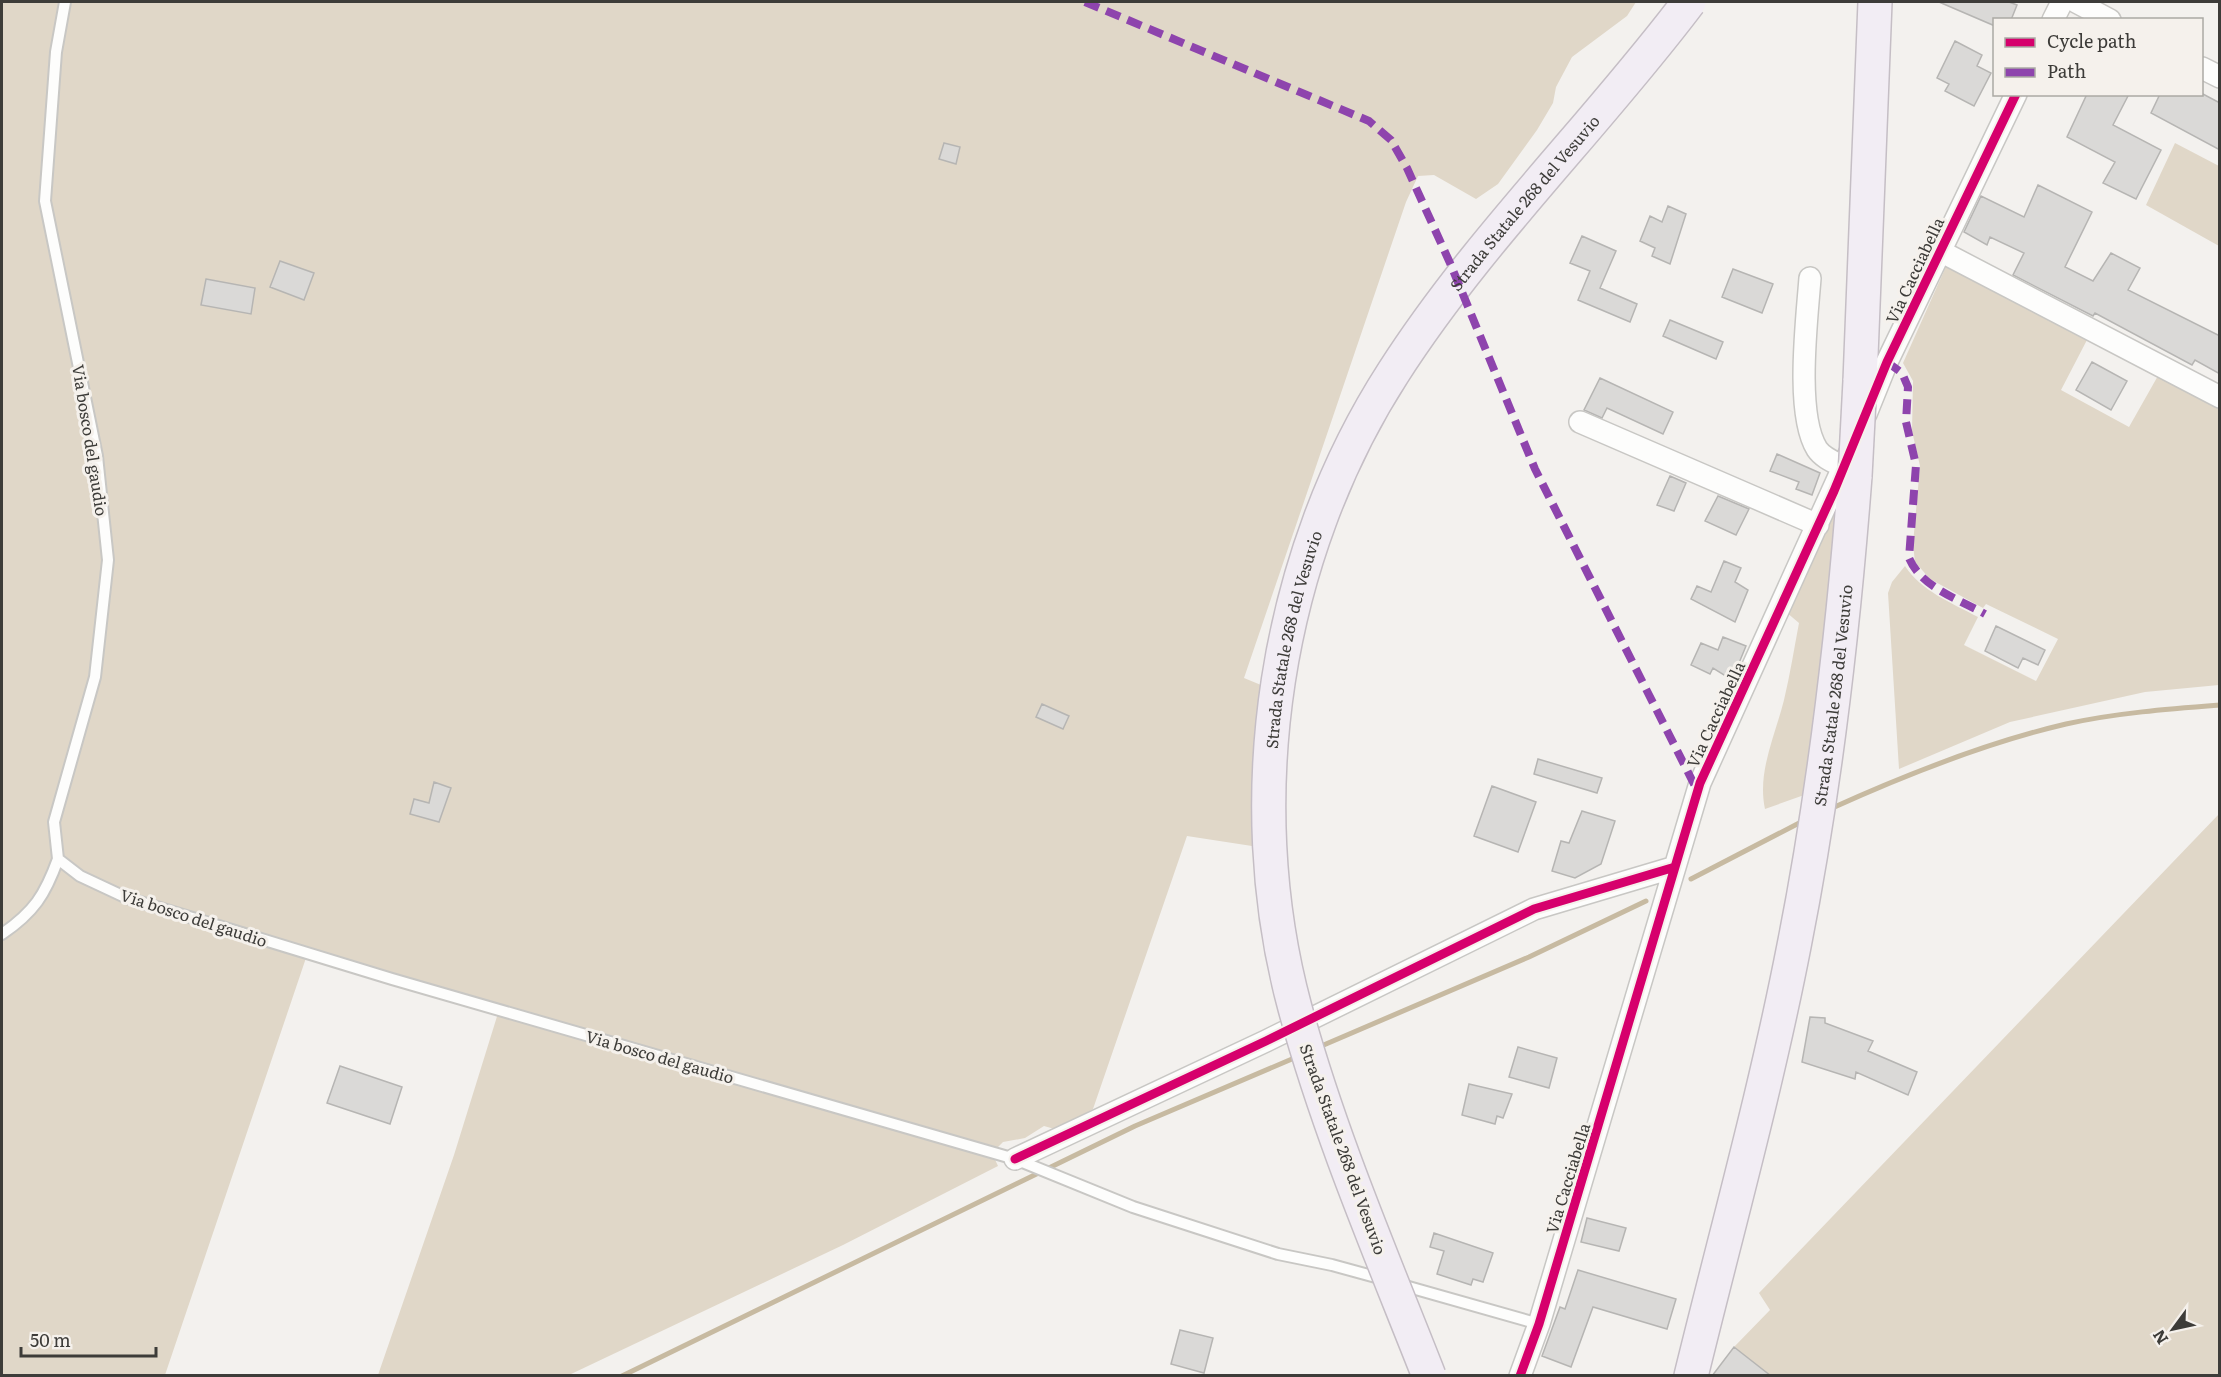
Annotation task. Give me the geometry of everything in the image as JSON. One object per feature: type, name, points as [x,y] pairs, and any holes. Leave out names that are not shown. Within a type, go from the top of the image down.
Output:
[{"type":"highway","name":"Strada Statale 268 del Vesuvio","points":[[1429,1376],[1330,1118],[1294,1004],[1278,922],[1270,853],[1269,770],[1277,687],[1293,606],[1318,525],[1351,448],[1391,376],[1437,308],[1652,51],[1689,2]]},
{"type":"highway","name":"Strada Statale 268 del Vesuvio","points":[[1691,1376],[1794,948],[1822,785],[1847,583],[1850,471],[1860,381],[1875,2]]},
{"type":"street","points":[[2054,18],[2062,2]]},
{"type":"street","points":[[2076,2],[2106,18]]},
{"type":"street","points":[[2203,68],[2220,77]]},
{"type":"street","name":"Via Cacciabella","points":[[1520,1376],[1539,1324],[1700,783],[1818,525],[1850,471],[1887,362],[2015,96]]},
{"type":"street","points":[[1940,250],[2220,397]]},
{"type":"street","points":[[1810,278],[1804,380],[1811,432],[1813,441],[1824,457],[1850,471]]},
{"type":"street","points":[[1580,422],[1818,525]]},
{"type":"street","points":[[1025,1163],[1533,909],[1675,867]]},
{"type":"lane","name":"Via bosco del gaudio","points":[[65,2],[56,52],[45,201],[97,456],[108,560],[95,677],[54,822],[58,859],[80,876],[127,898],[392,979],[1025,1163],[1133,1207],[1278,1254],[1332,1265],[1539,1324]]},
{"type":"lane","points":[[2,934],[21,921],[46,892],[58,859]]},
{"type":"shaded area","points":[[2,2],[1636,2],[1627,16],[1572,57],[1556,87],[1553,103],[1537,130],[1498,184],[1476,199],[1434,175],[1418,176],[1406,202],[1244,678],[1261,685],[1255,726],[1252,846],[1187,836],[1093,1109],[1058,1130],[1044,1126],[1025,1138],[1003,1142],[992,1153],[998,1166],[843,1245],[569,1375],[378,1375],[454,1155],[499,1010],[308,952],[165,1375],[2,1376]]},
{"type":"shaded area","points":[[2175,143],[2219,166],[2219,246],[2146,205]]},
{"type":"shaded area","points":[[1948,262],[2088,338],[2061,390],[2129,427],[2159,374],[2219,405],[2219,685],[2145,692],[2010,722],[1899,769],[1888,593],[1892,582],[1905,566],[1928,589],[1978,617],[1964,645],[2036,681],[2058,639],[1986,604],[1983,608],[1930,579],[1915,562],[1913,544],[1920,466],[1912,431],[1913,381],[1903,363]]},
{"type":"shaded area","points":[[1843,481],[1807,794],[1765,809],[1763,781],[1765,768],[1784,700],[1799,623],[1786,612]]},
{"type":"shaded area","points":[[2219,814],[2219,1375],[1760,1375],[1754,1363],[1734,1347],[1770,1310],[1759,1293]]},
{"type":"building","points":[[1939,2],[2009,2],[2017,5],[2012,18],[1993,18],[1993,25]]},
{"type":"building","points":[[1955,41],[1982,55],[1977,66],[1991,73],[1974,106],[1945,91],[1949,84],[1937,78]]},
{"type":"building","points":[[2203,94],[2220,103],[2220,150],[2151,113],[2159,96],[2203,96]]},
{"type":"building","points":[[2086,96],[2128,96],[2113,125],[2161,150],[2136,199],[2103,183],[2115,162],[2067,137]]},
{"type":"building","points":[[944,143],[960,147],[956,164],[939,159]]},
{"type":"building","points":[[2038,185],[2092,212],[2065,267],[2093,281],[2111,253],[2140,268],[2128,290],[2220,336],[2220,374],[2195,360],[2192,365],[2095,313],[2093,316],[2013,275],[2024,253],[1990,237],[1987,245],[1964,232],[1981,196],[2024,217]]},
{"type":"building","points":[[1668,206],[1686,214],[1670,264],[1652,256],[1655,248],[1640,241],[1650,216],[1662,222]]},
{"type":"building","points":[[1582,236],[1616,251],[1600,288],[1637,304],[1630,322],[1578,300],[1590,271],[1570,263]]},
{"type":"building","points":[[280,261],[314,273],[304,300],[270,287]]},
{"type":"building","points":[[1733,269],[1773,284],[1762,313],[1722,297]]},
{"type":"building","points":[[206,279],[255,288],[251,314],[201,305]]},
{"type":"building","points":[[1670,320],[1723,342],[1716,359],[1663,336]]},
{"type":"building","points":[[2092,362],[2127,381],[2111,410],[2076,390]]},
{"type":"building","points":[[1600,378],[1673,412],[1663,434],[1607,408],[1602,418],[1584,410]]},
{"type":"building","points":[[1777,454],[1820,473],[1812,495],[1796,489],[1799,482],[1770,471]]},
{"type":"building","points":[[1670,476],[1686,483],[1674,511],[1657,505]]},
{"type":"building","points":[[1718,496],[1749,509],[1736,535],[1705,521]]},
{"type":"building","points":[[1724,561],[1741,568],[1735,582],[1748,590],[1735,622],[1691,599],[1697,586],[1711,592]]},
{"type":"building","points":[[1996,626],[2045,650],[2038,665],[2023,658],[2018,668],[1985,651]]},
{"type":"building","points":[[1723,637],[1746,646],[1732,680],[1713,668],[1710,674],[1691,665],[1701,643],[1718,650]]},
{"type":"building","points":[[1042,704],[1069,716],[1063,729],[1036,717]]},
{"type":"building","points":[[1538,759],[1602,778],[1597,793],[1534,774]]},
{"type":"building","points":[[434,782],[451,788],[439,822],[410,814],[414,799],[429,803]]},
{"type":"building","points":[[1492,786],[1536,802],[1518,852],[1474,836]]},
{"type":"building","points":[[1582,811],[1615,821],[1601,864],[1575,878],[1552,871],[1561,841],[1569,843]]},
{"type":"building","points":[[1810,1017],[1825,1018],[1825,1023],[1873,1041],[1868,1051],[1917,1072],[1908,1095],[1856,1072],[1855,1079],[1802,1062]]},
{"type":"building","points":[[1518,1047],[1557,1058],[1549,1088],[1509,1077]]},
{"type":"building","points":[[340,1066],[402,1087],[390,1124],[327,1103]]},
{"type":"building","points":[[1469,1084],[1512,1094],[1503,1118],[1497,1116],[1495,1124],[1462,1115]]},
{"type":"building","points":[[1587,1218],[1626,1228],[1619,1251],[1581,1242]]},
{"type":"building","points":[[1434,1233],[1493,1253],[1483,1282],[1473,1279],[1471,1285],[1437,1274],[1444,1251],[1430,1247]]},
{"type":"building","points":[[1578,1270],[1676,1299],[1667,1329],[1593,1307],[1571,1367],[1542,1356],[1560,1307],[1565,1309]]},
{"type":"building","points":[[1180,1330],[1213,1338],[1204,1373],[1171,1364]]},
{"type":"building","points":[[1734,1347],[1771,1376],[1712,1376]]},
{"type":"waterway","points":[[1830,809],[1946,761],[2036,732],[2104,717],[2220,705]]},
{"type":"waterway","points":[[1691,879],[1805,820]]},
{"type":"waterway","points":[[1319,1047],[1529,957],[1646,901]]},
{"type":"waterway","points":[[622,1376],[1135,1126],[1299,1056]]},
{"type":"marked path","points":[[1085,2],[1369,121],[1391,140],[1407,168],[1450,263],[1535,469],[1697,790]]},
{"type":"marked path","points":[[1887,362],[1902,373],[1908,387],[1906,422],[1916,465],[1909,558],[1922,577],[1931,585],[1985,614]]},
{"type":"cycle path","points":[[1520,1376],[1539,1324],[1700,783],[1834,491],[1887,362],[2015,96]]},
{"type":"cycle path","points":[[1015,1159],[1266,1041],[1534,909],[1675,867]]}]
